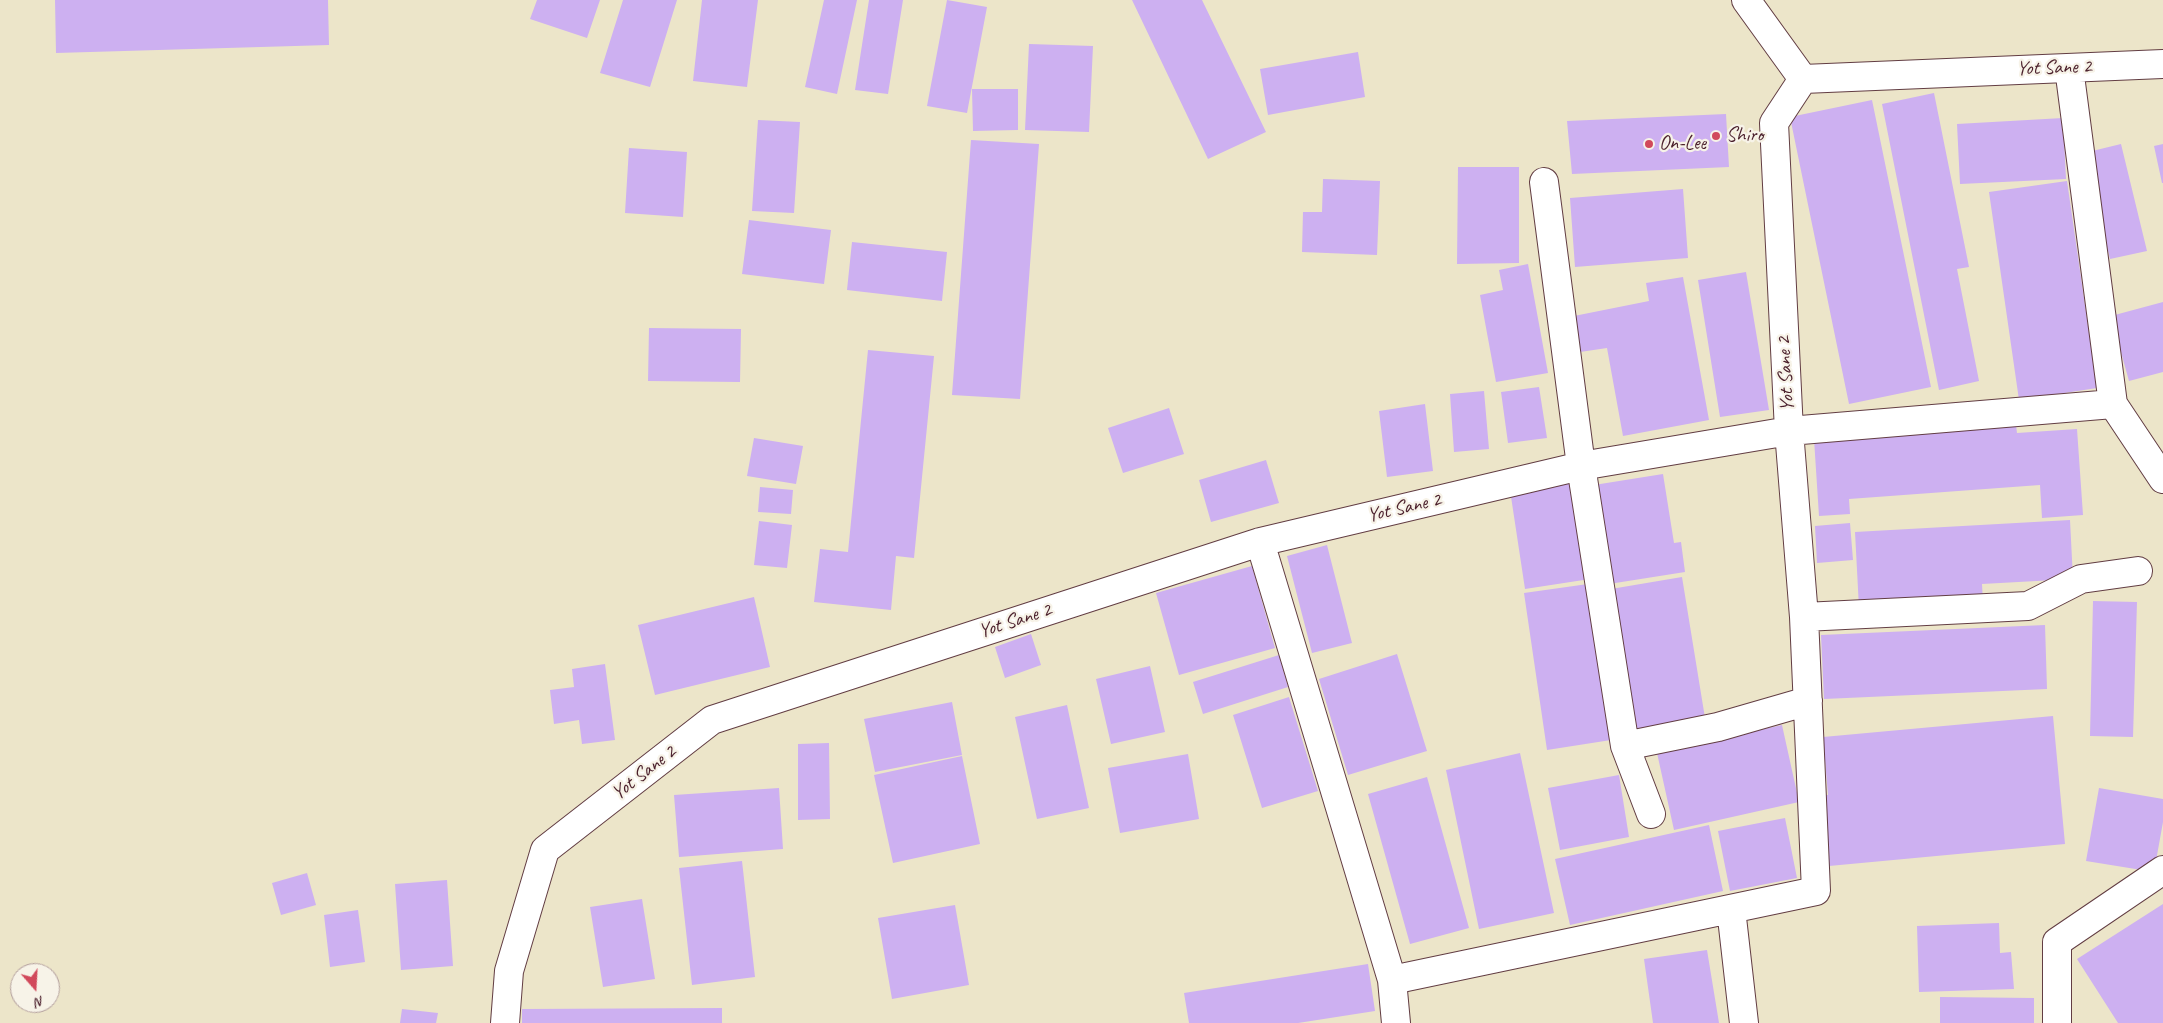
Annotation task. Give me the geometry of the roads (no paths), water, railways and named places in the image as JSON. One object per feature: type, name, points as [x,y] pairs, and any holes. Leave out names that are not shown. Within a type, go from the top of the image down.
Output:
[{"type":"street","points":[[1746,0],[1803,79]]},
{"type":"street","name":"Yot Sane 2","points":[[505,1023],[509,971],[545,850],[712,720],[1260,542],[1581,466],[1789,431],[1774,123],[1803,79],[2163,64]]},
{"type":"street","points":[[2069,68],[2113,404],[2163,479]]},
{"type":"street","points":[[1544,182],[1581,466],[1625,746],[1651,814]]},
{"type":"street","points":[[1392,980],[1816,891],[1804,618],[1789,431],[2113,404]]},
{"type":"street","points":[[1260,542],[1392,980],[1396,1023]]},
{"type":"street","points":[[1804,618],[2028,606],[2081,579],[2138,571]]},
{"type":"street","points":[[1625,746],[1718,727],[1808,701]]},
{"type":"street","points":[[2057,1023],[2057,942],[2163,870]]},
{"type":"street","points":[[1730,909],[1744,1023]]},
{"type":"place","name":"Shiro","points":[[1716,136]]},
{"type":"place","name":"On-Lee","points":[[1649,144]]}]
